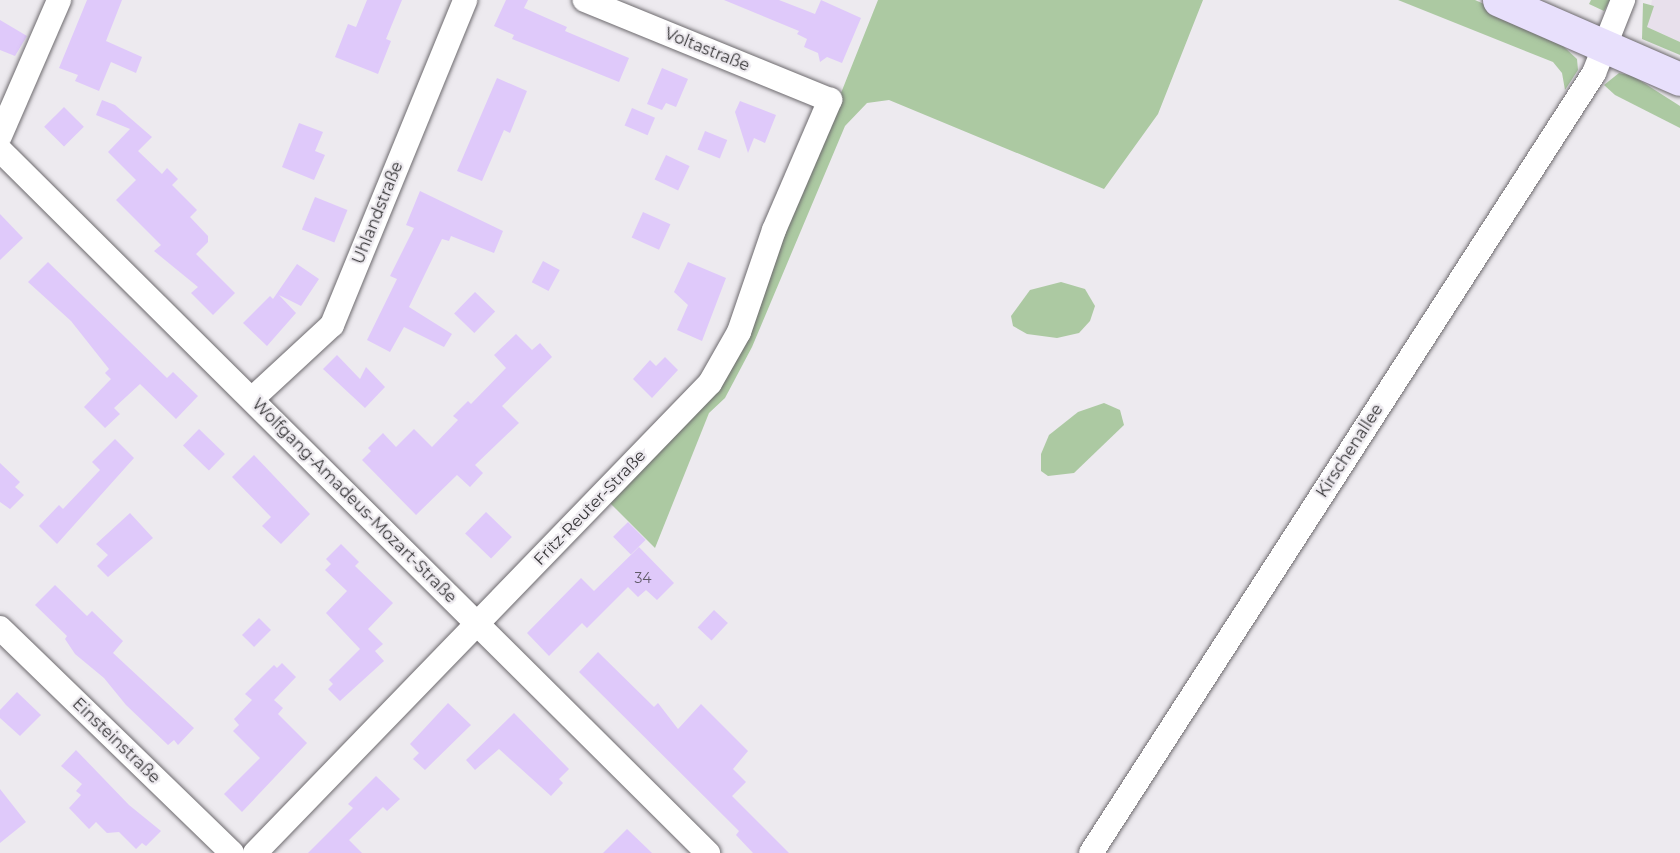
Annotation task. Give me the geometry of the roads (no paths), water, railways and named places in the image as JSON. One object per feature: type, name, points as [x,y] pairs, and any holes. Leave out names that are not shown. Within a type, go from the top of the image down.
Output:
[{"type":"main road","points":[[1499,0],[1680,80]]},
{"type":"street","points":[[0,136],[59,0]]},
{"type":"street","name":"Uhlandstraße","points":[[252,399],[332,325],[465,0]]},
{"type":"street","name":"Voltastraße","points":[[585,0],[830,100]]},
{"type":"street","name":"Kirschenallee","points":[[1091,853],[1594,74],[1623,0]]},
{"type":"street","name":"Fritz-Reuter-Straße","points":[[255,853],[710,383],[739,332],[774,230],[830,100]]},
{"type":"street","name":"Wolfgang-Amadeus-Mozart-Straße","points":[[0,150],[708,853]]},
{"type":"street","name":"Einsteinstraße","points":[[0,628],[232,853]]}]
